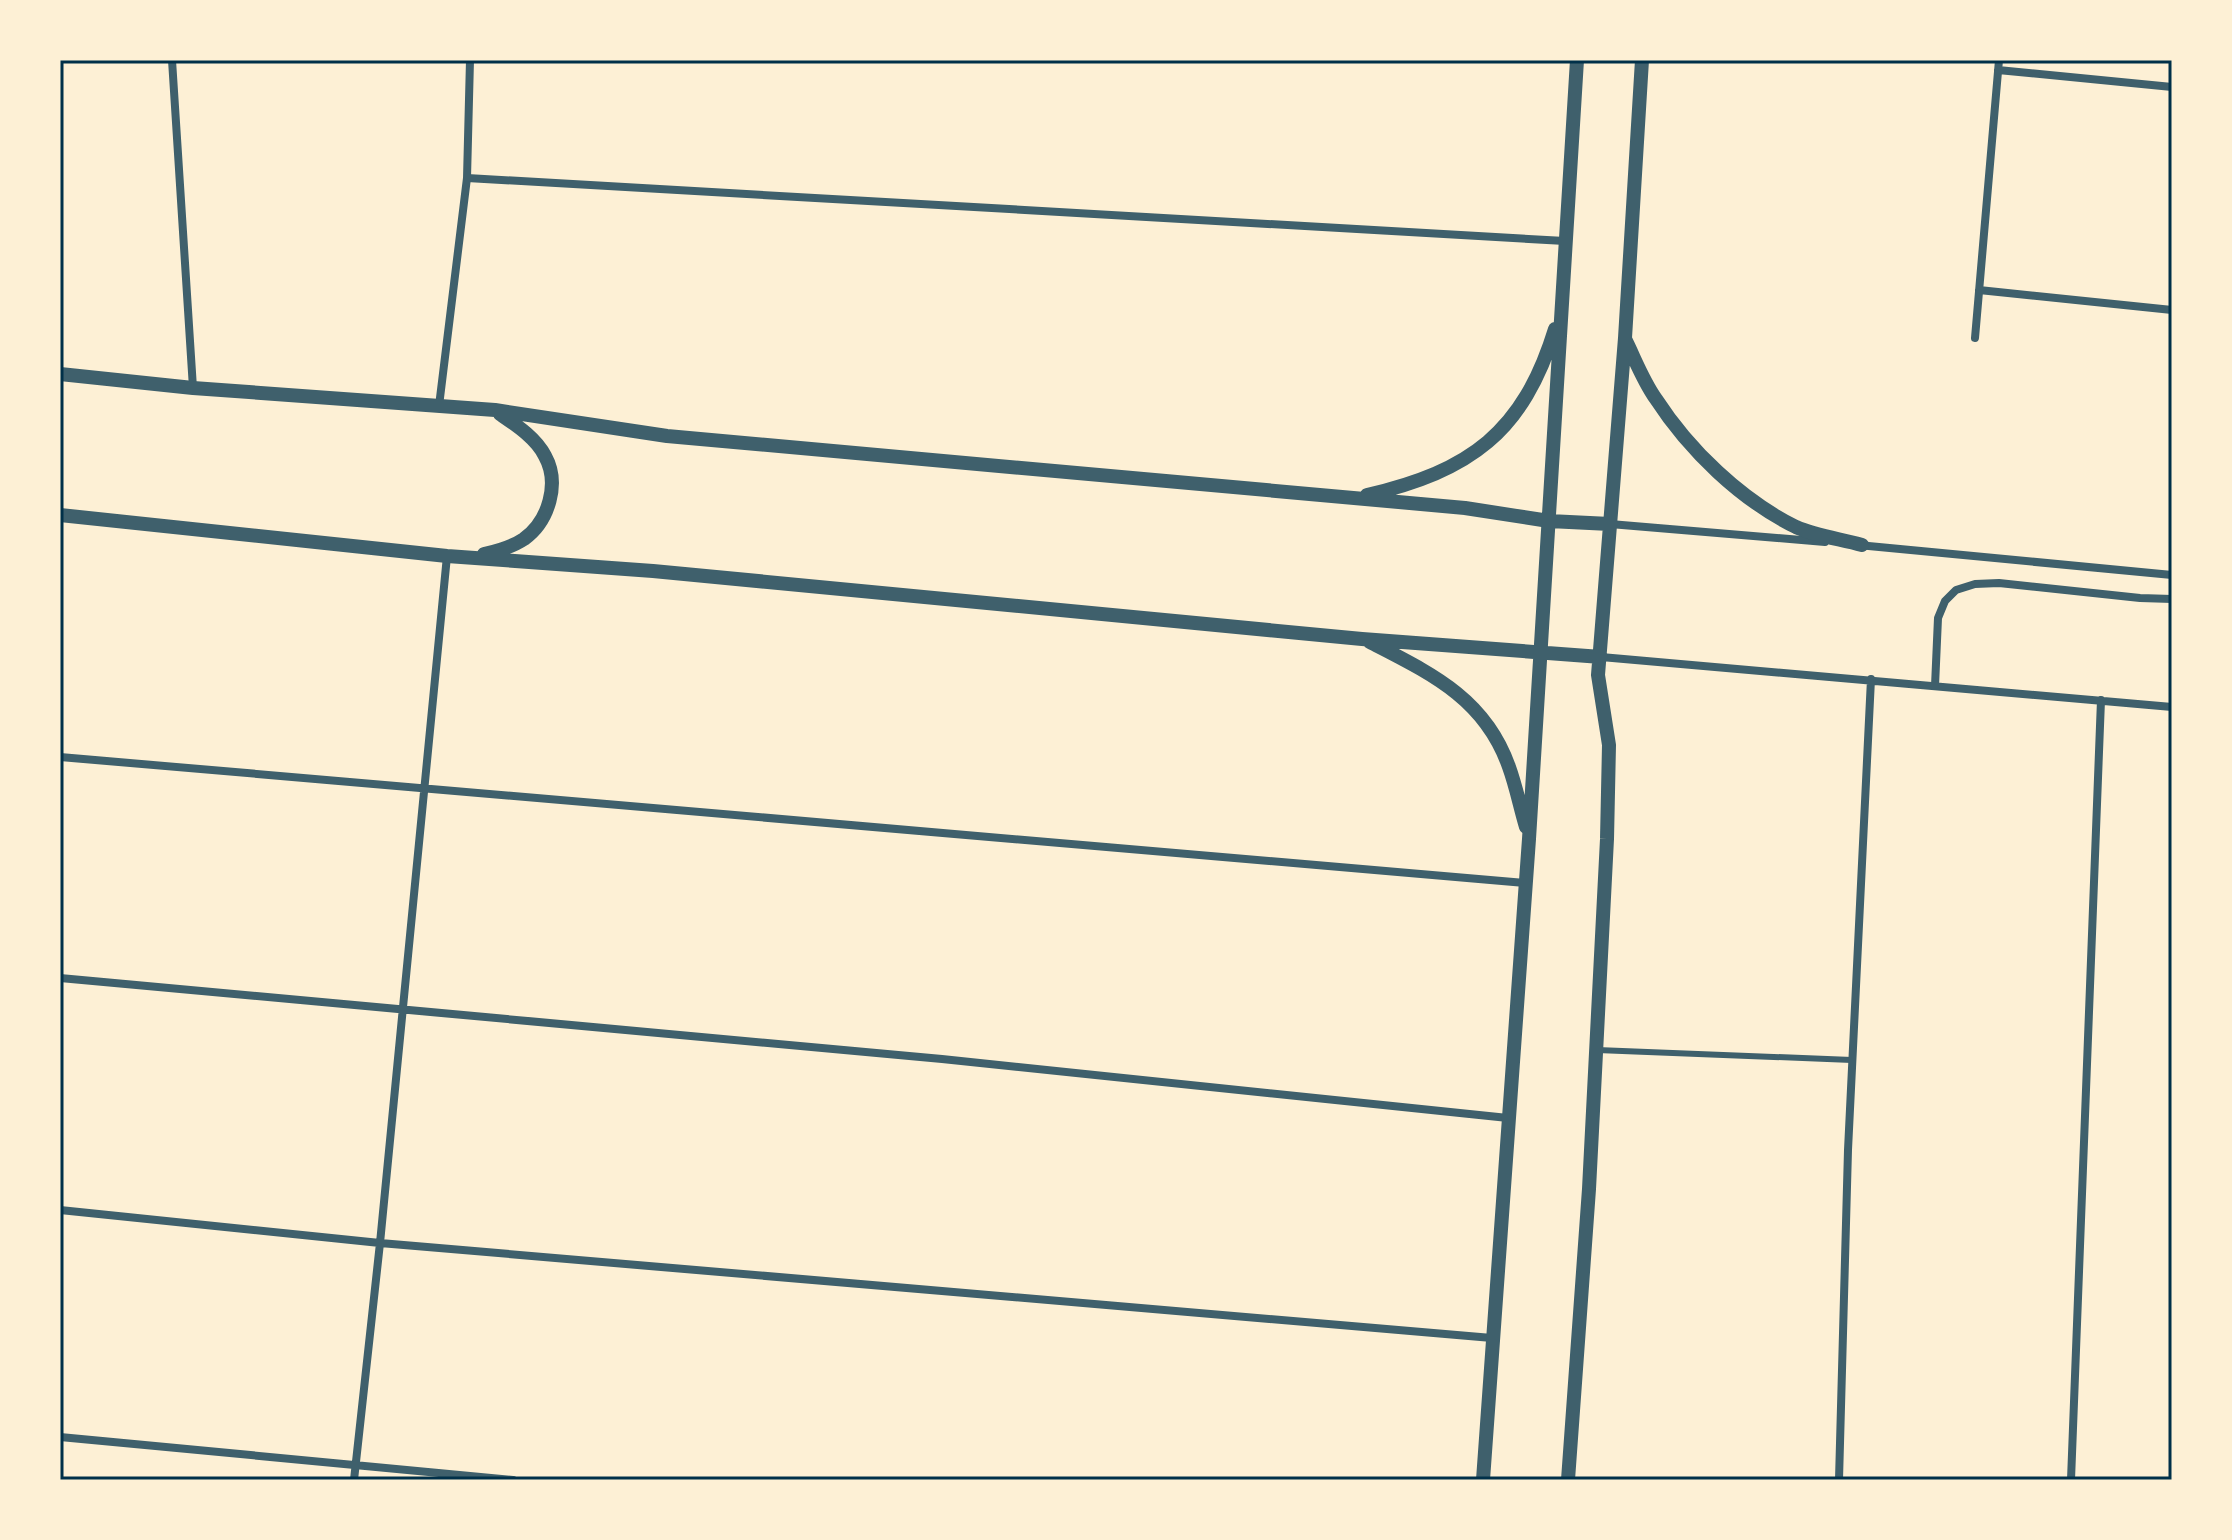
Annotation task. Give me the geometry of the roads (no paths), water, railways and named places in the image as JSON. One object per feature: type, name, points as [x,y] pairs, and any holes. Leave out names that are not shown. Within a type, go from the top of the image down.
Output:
[{"type":"street","points":[[172,60],[193,388]]},
{"type":"street","points":[[439,406],[467,178],[470,60]]},
{"type":"street","points":[[1483,1480],[1529,839],[1577,60]]},
{"type":"street","points":[[1568,1480],[1597,1050],[1609,745],[1598,675],[1625,338],[1642,60]]},
{"type":"street","points":[[1975,338],[1999,60]]},
{"type":"street","points":[[1998,70],[2172,87]]},
{"type":"street","points":[[467,178],[1565,241]]},
{"type":"street","points":[[1979,290],[2172,310]]},
{"type":"street","points":[[1356,498],[1407,486],[1449,469],[1512,419],[1546,359],[1562,306]]},
{"type":"street","points":[[1625,338],[1655,398],[1688,441],[1725,478],[1798,528],[1862,545]]},
{"type":"street","points":[[60,374],[193,388],[495,410],[667,436],[1465,508],[1549,521],[1862,545],[2172,575]]},
{"type":"street","points":[[472,557],[505,549],[526,538],[542,520],[552,496],[552,474],[545,455],[533,440],[495,410]]},
{"type":"street","points":[[60,515],[447,556],[669,573],[1362,639],[1871,679],[2172,707]]},
{"type":"street","points":[[354,1480],[447,556]]},
{"type":"street","points":[[1935,686],[1938,618],[1945,601],[1956,590],[1975,584],[1999,583],[2172,599]]},
{"type":"street","points":[[1362,639],[1434,675],[1458,692],[1479,714],[1509,765],[1529,839]]},
{"type":"street","points":[[1839,1480],[1852,1060],[1871,679]]},
{"type":"street","points":[[2071,1480],[2101,700]]},
{"type":"street","points":[[60,757],[424,791],[1525,883]]},
{"type":"street","points":[[60,978],[942,1059],[1508,1118]]},
{"type":"street","points":[[60,1210],[380,1243],[1492,1338]]},
{"type":"street","points":[[60,1437],[513,1480]]},
{"type":"lane","points":[[1597,1050],[1852,1060]]}]
